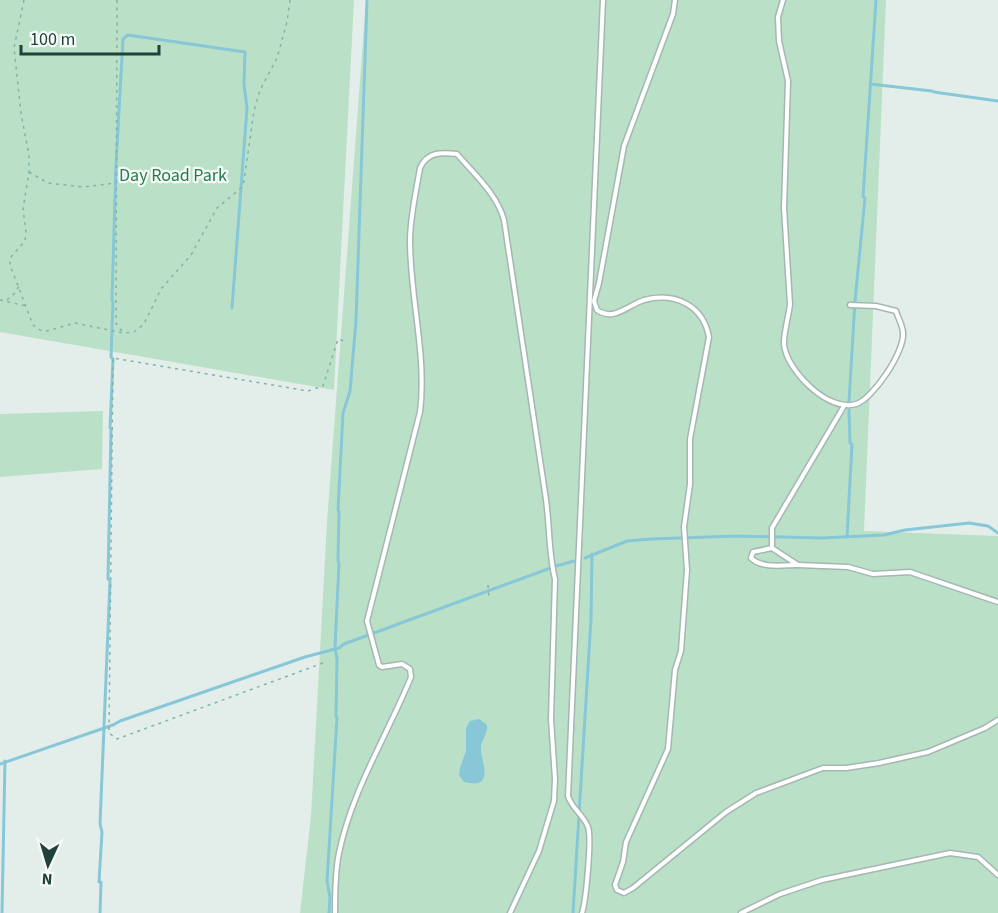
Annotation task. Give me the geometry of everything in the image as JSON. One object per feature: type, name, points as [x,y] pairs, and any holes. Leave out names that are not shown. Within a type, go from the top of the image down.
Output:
[{"type":"lane","points":[[582,913],[586,901],[589,830],[582,816],[572,807],[568,796],[603,0]]},
{"type":"lane","points":[[675,0],[673,14],[624,146],[594,301],[597,310],[603,314],[618,314],[642,301],[671,298],[687,304],[698,312],[706,324],[709,337],[690,439],[690,484],[684,530],[687,570],[681,651],[675,670],[668,749],[626,842],[623,861],[615,885],[620,893],[633,888],[726,812],[756,794],[823,768],[846,768],[879,763],[928,752],[985,728],[998,720]]},
{"type":"lane","points":[[783,0],[778,17],[779,41],[788,81],[784,208],[790,304],[784,343],[789,363],[807,384],[830,400],[844,406],[858,404],[881,381],[896,360],[904,334],[896,311],[876,306],[850,305]]},
{"type":"lane","points":[[335,913],[339,854],[351,810],[411,677],[410,669],[402,664],[382,668],[379,665],[367,621],[420,412],[423,390],[422,368],[410,239],[420,168],[423,160],[438,153],[457,154],[501,209],[550,525],[550,561],[553,573],[551,719],[555,779],[554,801],[539,851],[510,913]]},
{"type":"lane","points":[[772,546],[775,519],[844,406]]},
{"type":"lane","points":[[772,546],[798,564]]},
{"type":"lane","points":[[772,546],[753,552],[750,558],[755,562],[773,565],[848,567],[873,574],[910,572],[998,602]]},
{"type":"lane","points":[[741,913],[780,894],[822,880],[950,853],[978,857],[998,874]]},
{"type":"path","points":[[24,0],[14,48],[21,113],[29,156],[23,209],[26,232],[25,241],[10,258],[33,326],[47,331],[75,323],[123,333],[134,332],[144,324],[161,289],[191,255],[210,218],[241,188],[254,111],[260,90],[276,58],[287,22],[290,0]]},
{"type":"path","points":[[117,0],[116,323],[123,333]]},
{"type":"path","points":[[29,172],[48,183],[84,187],[117,183]]},
{"type":"path","points":[[6,301],[19,286]]},
{"type":"path","points":[[0,300],[27,306]]},
{"type":"path","points":[[323,663],[117,739],[109,733],[113,358],[308,391],[322,386],[338,339],[347,342]]},
{"type":"path","points":[[488,585],[489,598]]},
{"type":"green space","name":"Day Road Park","points":[[0,0],[354,0],[334,390],[0,332]]},
{"type":"green space","points":[[366,0],[886,0],[864,531],[998,536],[998,913],[300,913],[311,816],[327,522]]},
{"type":"green space","points":[[103,411],[102,469],[0,477],[0,414]]},
{"type":"water","points":[[479,719],[487,725],[481,747],[484,778],[480,782],[464,782],[459,775],[466,751],[466,728],[470,721]]},
{"type":"waterway","points":[[329,913],[330,897],[327,881],[337,718],[335,648],[339,563],[338,510],[343,413],[350,391],[356,321],[367,0]]},
{"type":"waterway","points":[[849,401],[855,301],[865,198],[863,197],[876,0]]},
{"type":"waterway","points":[[100,913],[102,832],[100,824],[110,581],[108,579],[113,359],[111,357],[116,164],[123,39],[128,35],[245,52],[244,84],[247,108],[232,308]]},
{"type":"waterway","points":[[870,84],[998,101]]},
{"type":"waterway","points":[[847,537],[852,444],[850,443],[849,410]]},
{"type":"waterway","points":[[585,558],[627,541],[651,539],[736,536],[822,538],[884,535],[905,530],[969,523],[988,526],[998,533]]},
{"type":"waterway","points":[[573,913],[591,619],[592,554]]},
{"type":"waterway","points":[[0,764],[305,657],[339,648],[344,644],[574,561]]},
{"type":"waterway","points":[[2,913],[5,761]]}]
